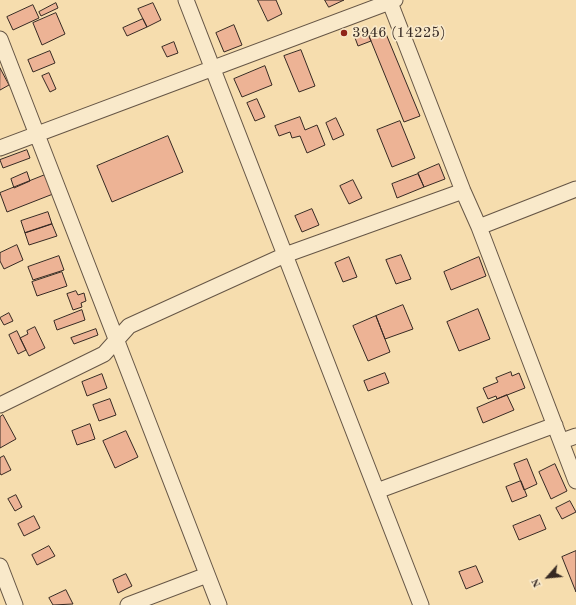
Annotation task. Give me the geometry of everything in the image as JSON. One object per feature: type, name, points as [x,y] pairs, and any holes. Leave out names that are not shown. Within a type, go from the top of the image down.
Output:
[{"type":"street","points":[[186,0],[421,605]]},
{"type":"street","points":[[0,148],[391,1],[463,191],[479,227],[562,441],[576,481]]},
{"type":"street","points":[[0,39],[219,605]]},
{"type":"street","points":[[479,227],[576,189]]},
{"type":"street","points":[[0,405],[104,354],[129,326],[285,255],[463,191]]},
{"type":"street","points":[[377,492],[555,425]]},
{"type":"street","points":[[562,441],[576,436]]},
{"type":"street","points":[[0,566],[16,605]]},
{"type":"street","points":[[128,605],[207,575]]},
{"type":"building","points":[[258,0],[276,0],[282,14],[268,21]]},
{"type":"building","points":[[325,0],[344,0],[329,7]]},
{"type":"building","points":[[56,3],[58,8],[41,16],[39,12]]},
{"type":"building","points":[[153,3],[161,20],[147,27],[138,9]]},
{"type":"building","points":[[33,5],[39,18],[13,30],[7,17]]},
{"type":"building","points":[[56,13],[65,34],[42,45],[33,23]]},
{"type":"building","points":[[143,19],[147,27],[127,36],[123,28]]},
{"type":"building","points":[[234,25],[242,45],[224,52],[216,33]]},
{"type":"building","points":[[384,29],[420,116],[404,122],[369,36]]},
{"type":"building","points":[[366,30],[371,41],[358,46],[354,35]]},
{"type":"building","points":[[174,42],[178,53],[167,57],[162,47]]},
{"type":"building","points":[[301,50],[315,86],[299,92],[284,56]]},
{"type":"building","points":[[50,51],[55,63],[33,72],[28,60]]},
{"type":"building","points":[[265,66],[272,85],[242,97],[234,79]]},
{"type":"building","points":[[0,68],[9,85],[0,90]]},
{"type":"building","points":[[49,73],[56,89],[50,92],[42,76]]},
{"type":"building","points":[[257,99],[265,117],[255,121],[247,103]]},
{"type":"building","points":[[300,117],[305,130],[317,125],[325,145],[307,153],[300,136],[292,138],[290,132],[279,136],[275,126]]},
{"type":"building","points":[[336,118],[344,135],[333,140],[326,123]]},
{"type":"building","points":[[400,121],[415,158],[392,167],[377,130]]},
{"type":"building","points":[[168,136],[183,172],[112,202],[97,166]]},
{"type":"building","points":[[27,150],[30,158],[3,168],[0,160]]},
{"type":"building","points":[[439,164],[445,179],[424,187],[418,173]]},
{"type":"building","points":[[27,172],[30,181],[14,188],[11,179]]},
{"type":"building","points":[[418,174],[424,187],[397,198],[392,184]]},
{"type":"building","points":[[45,175],[53,194],[7,212],[0,193]]},
{"type":"building","points":[[353,180],[362,198],[349,204],[340,186]]},
{"type":"building","points":[[312,209],[319,225],[302,232],[295,216]]},
{"type":"building","points":[[48,212],[52,224],[25,233],[21,221]]},
{"type":"building","points":[[52,224],[57,236],[29,245],[25,233]]},
{"type":"building","points":[[17,245],[23,260],[4,269],[0,261],[0,253]]},
{"type":"building","points":[[401,255],[411,279],[396,284],[386,260]]},
{"type":"building","points":[[59,256],[64,270],[33,280],[28,267]]},
{"type":"building","points":[[349,257],[357,277],[343,282],[335,263]]},
{"type":"building","points":[[479,257],[486,276],[451,290],[444,272]]},
{"type":"building","points":[[62,272],[67,286],[37,296],[32,282]]},
{"type":"building","points":[[76,291],[78,295],[84,293],[86,301],[81,303],[82,307],[73,310],[67,294]]},
{"type":"building","points":[[403,305],[413,329],[385,339],[376,316]]},
{"type":"building","points":[[478,309],[490,339],[459,351],[447,322]]},
{"type":"building","points":[[82,310],[85,320],[57,330],[54,321]]},
{"type":"building","points":[[9,313],[13,321],[4,325],[0,318]]},
{"type":"building","points":[[376,316],[390,352],[368,361],[353,326]]},
{"type":"building","points":[[35,327],[45,348],[29,356],[20,338],[28,334],[27,331]]},
{"type":"building","points":[[96,329],[98,335],[74,344],[71,338]]},
{"type":"building","points":[[17,331],[26,350],[18,354],[9,335]]},
{"type":"building","points":[[511,372],[512,376],[519,373],[525,388],[497,399],[496,396],[488,399],[483,388],[498,382],[496,378]]},
{"type":"building","points":[[385,373],[389,383],[368,391],[364,381]]},
{"type":"building","points":[[102,374],[107,388],[87,396],[82,382]]},
{"type":"building","points":[[507,395],[514,410],[483,423],[477,408]]},
{"type":"building","points":[[110,399],[116,415],[99,421],[93,405]]},
{"type":"building","points":[[3,415],[16,439],[0,448],[0,417]]},
{"type":"building","points":[[90,424],[95,439],[77,445],[72,431]]},
{"type":"building","points":[[126,431],[138,457],[115,468],[103,441]]},
{"type":"building","points":[[4,456],[11,470],[1,475],[0,458]]},
{"type":"building","points":[[527,459],[537,484],[524,490],[514,464]]},
{"type":"building","points":[[555,464],[567,491],[551,499],[539,472]]},
{"type":"building","points":[[521,481],[527,496],[512,502],[506,487]]},
{"type":"building","points":[[16,495],[22,507],[15,511],[8,499]]},
{"type":"building","points":[[570,501],[576,512],[562,519],[556,508]]},
{"type":"building","points":[[540,515],[546,529],[519,540],[513,526]]},
{"type":"building","points":[[34,516],[40,528],[24,536],[18,524]]},
{"type":"building","points":[[49,546],[55,556],[37,565],[32,555]]},
{"type":"building","points":[[576,551],[576,592],[562,557]]},
{"type":"building","points":[[476,566],[483,582],[466,589],[459,572]]},
{"type":"building","points":[[126,574],[132,586],[118,593],[113,580]]},
{"type":"building","points":[[66,590],[73,604],[53,605],[49,598]]},
{"type":"place","name":"3946 (14225)","points":[[344,33]]}]
